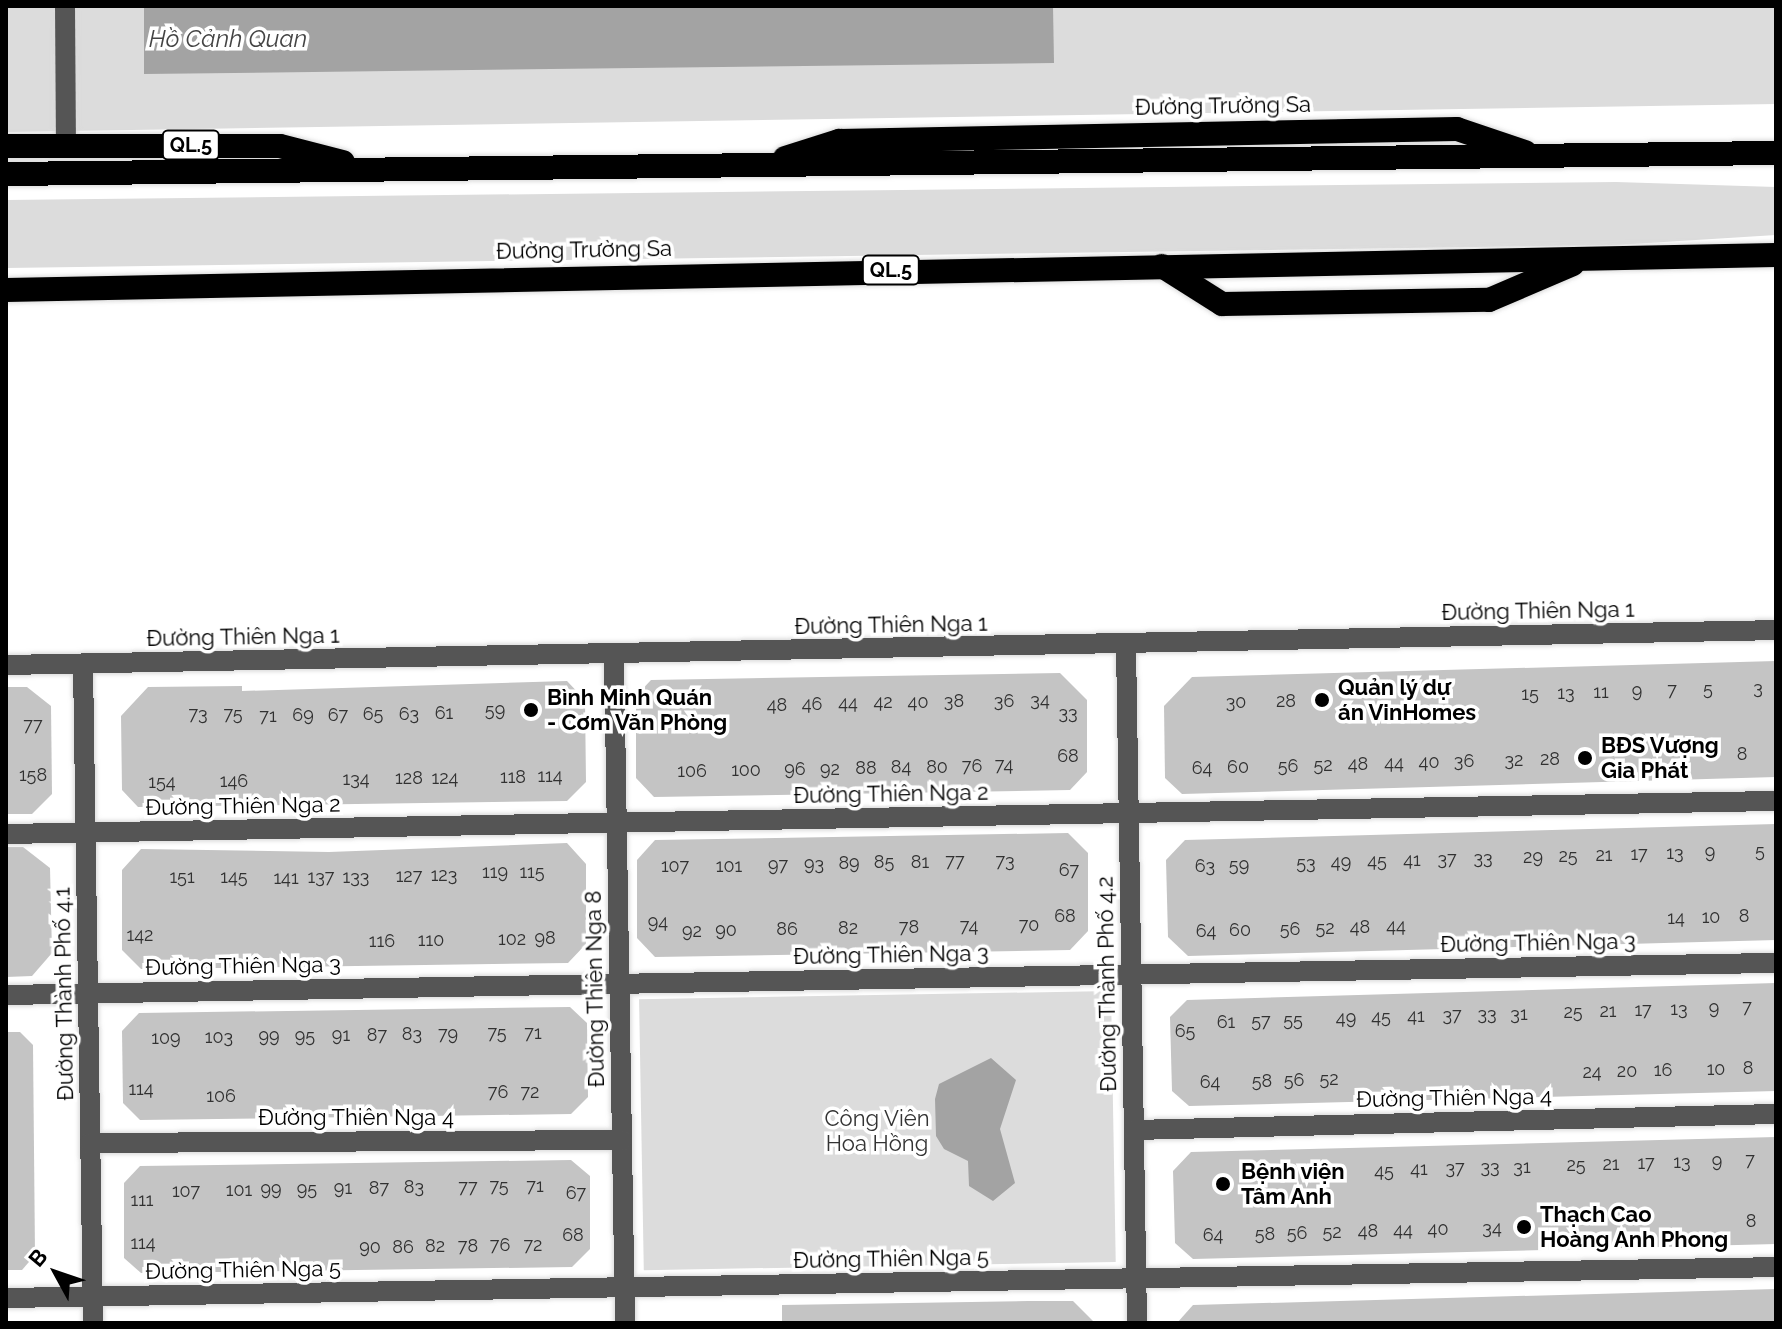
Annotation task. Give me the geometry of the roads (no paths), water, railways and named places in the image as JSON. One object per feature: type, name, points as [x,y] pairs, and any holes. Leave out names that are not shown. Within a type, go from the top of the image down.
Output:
[{"type":"highway","name":"QL.5","points":[[6,146],[280,146],[372,170]]},
{"type":"highway","name":"QL.5","points":[[6,174],[1776,153]]},
{"type":"highway","name":"Đường Trường Sa","points":[[6,290],[1776,255]]},
{"type":"highway","name":"Đường Trường Sa","points":[[1162,266],[1222,304],[1442,301],[1489,300],[1583,259]]},
{"type":"street","points":[[65,6],[66,145]]},
{"type":"street","name":"Đường Thiên Nga 1","points":[[6,665],[1776,630]]},
{"type":"street","name":"Đường Thành Phố 4.2","points":[[1126,645],[1137,1323]]},
{"type":"street","name":"Đường Thiên Nga 8","points":[[614,655],[625,1323]]},
{"type":"street","name":"Đường Thành Phố 4.1","points":[[83,664],[93,1323]]},
{"type":"street","name":"Đường Thiên Nga 2","points":[[6,834],[1776,801]]},
{"type":"street","name":"Đường Thiên Nga 3","points":[[6,995],[1776,963]]},
{"type":"street","name":"Đường Thiên Nga 4","points":[[1134,1130],[1776,1114]]},
{"type":"street","name":"Đường Thiên Nga 4","points":[[90,1143],[622,1140]]},
{"type":"street","name":"Đường Thiên Nga 5","points":[[6,1298],[1776,1267]]},
{"type":"water","name":"Hồ Cảnh Quan","points":[[144,6],[1053,6],[1054,63],[144,74]]},
{"type":"water","points":[[991,1058],[1016,1080],[1000,1129],[1015,1183],[993,1201],[969,1186],[968,1161],[944,1149],[936,1136],[935,1099],[939,1084]]},
{"type":"place","name":"Quản lý dự án VinHomes","points":[[1322,700]]},
{"type":"place","name":"Bình Minh Quán - Cơm Văn Phòng","points":[[531,710]]},
{"type":"place","name":"BĐS Vượng Gia Phát","points":[[1585,758]]},
{"type":"place","name":"Bệnh viện Tâm Anh","points":[[1223,1184]]},
{"type":"place","name":"Thạch Cao Hoàng Anh Phong","points":[[1524,1227]]},
{"type":"park label","name":"Công Viên Hoa Hồng","points":[[877,1130]]}]
